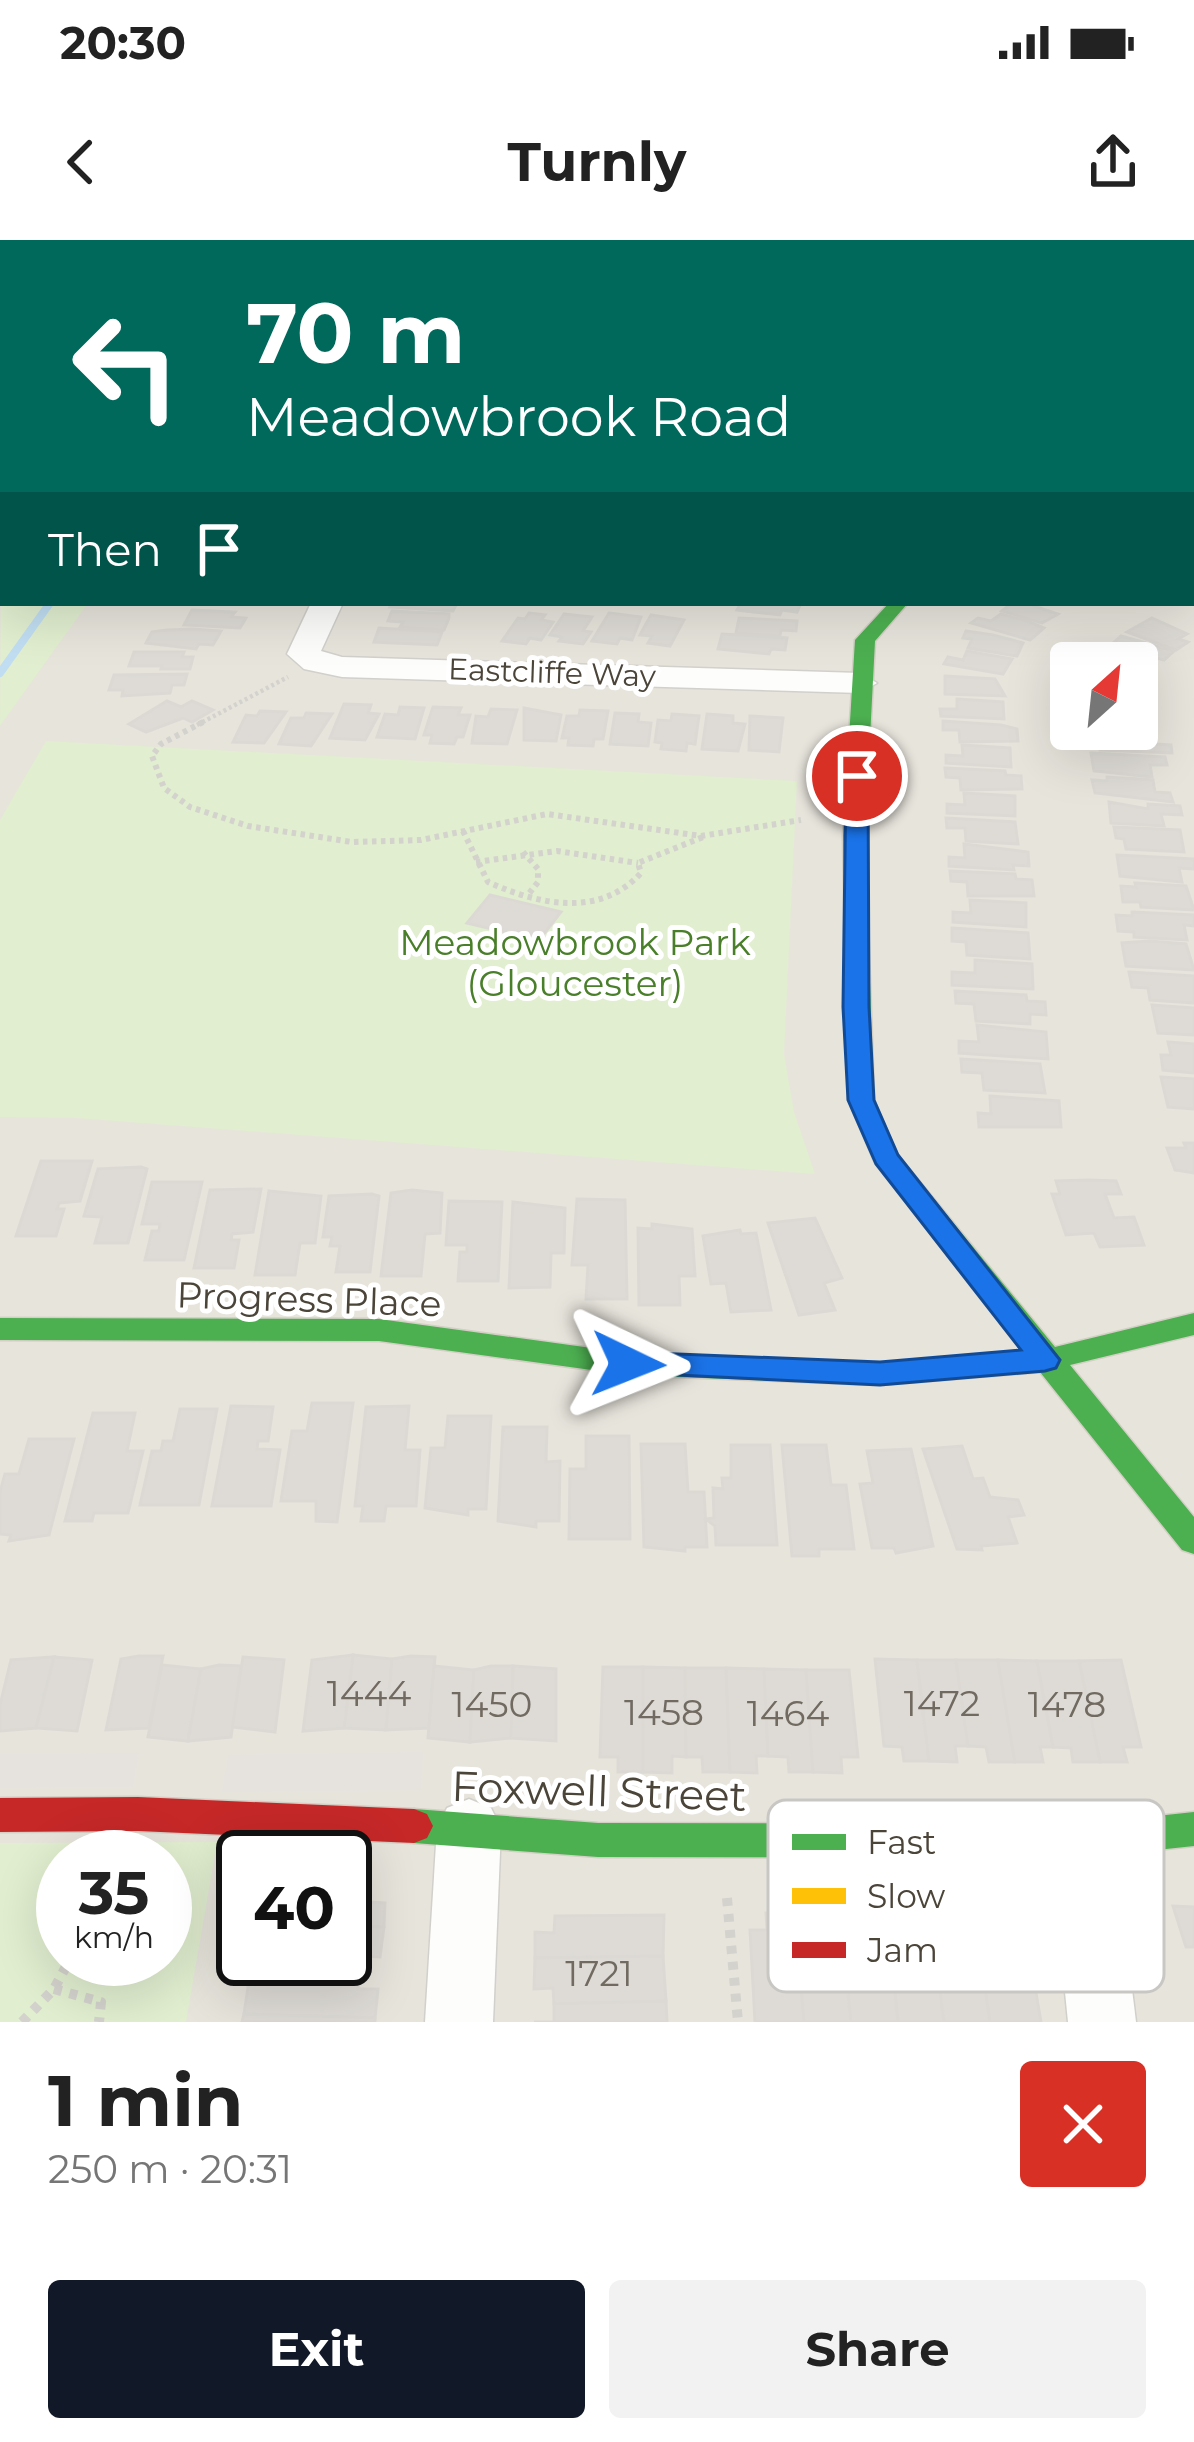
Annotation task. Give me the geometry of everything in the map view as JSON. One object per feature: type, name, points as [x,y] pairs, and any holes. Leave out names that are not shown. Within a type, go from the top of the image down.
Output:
[{"type":"main road","points":[[896,606],[866,640],[860,683],[854,836],[861,1100],[885,1157],[1194,1541]]},
{"type":"main road","name":"Progress Place","points":[[0,1329],[379,1330],[628,1364],[880,1374],[1045,1360],[1194,1324]]},
{"type":"main road","name":"Foxwell Street","points":[[0,1815],[138,1814],[469,1828],[598,1840],[768,1840]]},
{"type":"main road","name":"Foxwell Street","points":[[1164,1831],[1194,1828]]},
{"type":"street","points":[[316,662],[304,654],[326,606]]},
{"type":"street","name":"Eastcliffe Way","points":[[316,662],[342,667],[860,683]]},
{"type":"street","points":[[459,2022],[469,1828]]},
{"type":"street","points":[[1099,1992],[1102,2022]]},
{"type":"path","points":[[316,662],[160,744],[152,756],[155,773],[170,795],[194,811],[248,825],[362,844],[404,843],[526,817],[575,815],[645,831],[705,837]]},
{"type":"path","points":[[476,862],[522,851],[587,850],[638,863],[705,837],[760,823],[801,820]]},
{"type":"path","points":[[463,831],[488,882],[527,896],[584,904],[618,896],[641,873],[638,863]]},
{"type":"path","points":[[522,851],[538,869],[538,882],[527,896]]},
{"type":"path","points":[[722,1840],[738,2022]]},
{"type":"path","points":[[22,2022],[56,1986]]},
{"type":"path","points":[[54,1989],[101,2002],[99,2022]]},
{"type":"shaded area","points":[[0,606],[1194,606],[1194,2022],[0,2022]]},
{"type":"shaded area","points":[[423,1752],[421,1790],[222,1792],[228,1755]]},
{"type":"shaded area","points":[[139,1753],[133,1787],[0,1788],[0,1754]]},
{"type":"green space","points":[[1,606],[86,606],[0,726]]},
{"type":"green space","name":"Meadowbrook Park (Gloucester)","points":[[46,741],[797,781],[784,1054],[794,1112],[815,1174],[76,1118],[0,1117],[0,820]]},
{"type":"green space","points":[[192,1842],[216,1842],[186,2022],[0,2022],[0,1843],[36,1843],[36,1986],[192,1986]]},
{"type":"building","points":[[390,606],[456,606],[453,611]]},
{"type":"building","points":[[739,606],[800,606],[797,612],[782,610],[780,615],[737,610]]},
{"type":"building","points":[[1008,606],[1034,606],[1058,614],[1042,623],[1002,611]]},
{"type":"building","points":[[192,610],[235,612],[231,617],[246,618],[240,628],[184,625]]},
{"type":"building","points":[[392,611],[449,614],[449,618],[444,630],[400,627],[403,622],[388,621]]},
{"type":"building","points":[[529,613],[545,615],[541,620],[553,622],[541,640],[530,638],[526,644],[502,641],[518,618],[525,619]]},
{"type":"building","points":[[609,613],[641,617],[632,640],[620,638],[617,644],[592,641]]},
{"type":"building","points":[[564,614],[592,617],[583,631],[591,632],[583,644],[550,635]]},
{"type":"building","points":[[1001,614],[1044,628],[1030,640],[971,623],[978,618],[991,621]]},
{"type":"building","points":[[651,615],[684,620],[670,646],[648,643],[652,636],[640,635]]},
{"type":"building","points":[[739,618],[797,621],[796,631],[781,630],[780,636],[736,633]]},
{"type":"building","points":[[1152,618],[1187,634],[1178,639],[1188,642],[1176,650],[1127,632]]},
{"type":"building","points":[[379,628],[442,632],[437,645],[374,642]]},
{"type":"building","points":[[221,631],[213,645],[199,644],[196,649],[146,643],[152,632]]},
{"type":"building","points":[[966,631],[1023,643],[1017,656],[968,648],[972,639],[963,638]]},
{"type":"building","points":[[722,634],[787,638],[785,650],[771,649],[769,654],[718,649]]},
{"type":"building","points":[[1158,646],[1174,651],[1164,660],[1158,658]]},
{"type":"building","points":[[967,651],[1012,659],[1003,674],[944,664],[948,657],[963,660]]},
{"type":"building","points":[[134,652],[184,652],[182,657],[193,657],[190,669],[129,666]]},
{"type":"building","points":[[187,674],[184,685],[172,685],[170,693],[122,696],[123,690],[109,690],[114,675]]},
{"type":"building","points":[[945,676],[995,679],[1005,696],[945,694]]},
{"type":"building","points":[[957,699],[1003,702],[1004,719],[941,716],[940,709],[957,709]]},
{"type":"building","points":[[167,701],[181,707],[192,701],[213,710],[192,722],[183,718],[146,732],[129,724]]},
{"type":"building","points":[[344,704],[371,705],[368,713],[379,714],[365,740],[330,738]]},
{"type":"building","points":[[400,707],[424,708],[415,739],[377,737],[385,714],[398,715]]},
{"type":"building","points":[[433,707],[461,708],[458,715],[470,715],[463,737],[457,737],[454,744],[430,743],[432,735],[424,735]]},
{"type":"building","points":[[524,708],[561,715],[556,741],[524,740]]},
{"type":"building","points":[[491,709],[517,710],[507,744],[472,743],[476,716],[488,717]]},
{"type":"building","points":[[580,710],[608,711],[603,739],[594,739],[593,746],[568,745],[569,738],[562,738],[567,716],[579,716]]},
{"type":"building","points":[[260,711],[286,712],[264,743],[233,742],[246,715],[257,716]]},
{"type":"building","points":[[306,713],[332,714],[311,746],[279,744],[291,718],[304,718]]},
{"type":"building","points":[[615,713],[639,714],[638,722],[651,723],[648,746],[610,744]]},
{"type":"building","points":[[672,714],[699,716],[695,744],[687,743],[686,751],[661,749],[662,743],[655,742],[658,720],[671,721]]},
{"type":"building","points":[[707,714],[733,716],[733,723],[745,724],[738,751],[702,749]]},
{"type":"building","points":[[750,716],[783,718],[779,752],[749,750]]},
{"type":"building","points":[[943,721],[1017,729],[1018,741],[960,742],[959,730],[943,730]]},
{"type":"building","points":[[1158,744],[1171,745],[1172,753],[1100,750],[1158,750]]},
{"type":"building","points":[[962,745],[1010,748],[1011,767],[946,763],[946,755],[963,756]]},
{"type":"building","points":[[1091,753],[1165,757],[1167,765],[1150,765],[1152,777],[1094,771]]},
{"type":"building","points":[[945,768],[1005,771],[1021,776],[1022,789],[961,790],[960,778],[946,777]]},
{"type":"building","points":[[1107,777],[1153,780],[1155,792],[1170,793],[1173,802],[1095,793],[1092,780],[1107,781]]},
{"type":"building","points":[[964,793],[1015,796],[1015,816],[947,813],[947,804],[965,805]]},
{"type":"building","points":[[1109,802],[1148,809],[1148,804],[1180,806],[1182,815],[1161,814],[1164,826],[1111,823]]},
{"type":"building","points":[[946,818],[1015,822],[1018,844],[966,841],[965,828],[947,828]]},
{"type":"building","points":[[1114,827],[1180,830],[1184,852],[1126,849]]},
{"type":"building","points":[[964,844],[1028,852],[1029,866],[1013,865],[1014,870],[949,866],[949,857],[965,858]]},
{"type":"building","points":[[1117,855],[1194,859],[1194,869],[1179,868],[1182,882],[1120,876]]},
{"type":"building","points":[[950,871],[1015,874],[1016,879],[1032,880],[1034,896],[968,896],[967,882],[951,881]]},
{"type":"building","points":[[1135,883],[1186,886],[1194,910],[1123,902],[1121,886],[1136,887]]},
{"type":"building","points":[[490,895],[561,912],[539,940],[467,923]]},
{"type":"building","points":[[970,900],[1026,903],[1026,927],[953,922],[953,912],[971,913]]},
{"type":"building","points":[[1132,912],[1194,915],[1194,926],[1184,925],[1187,940],[1134,937],[1134,932],[1118,931],[1116,915],[1132,916]]},
{"type":"building","points":[[952,928],[1028,933],[1030,959],[967,955],[966,942],[952,941]]},
{"type":"building","points":[[1122,943],[1186,944],[1194,970],[1126,966]]},
{"type":"building","points":[[975,960],[1032,964],[1033,989],[952,985],[952,972],[975,973]]},
{"type":"building","points":[[1129,972],[1194,976],[1194,1003],[1150,1000],[1148,988],[1132,987]]},
{"type":"building","points":[[955,991],[1026,995],[1027,1001],[1045,1002],[1046,1015],[1030,1014],[1030,1024],[976,1021],[974,1004],[956,1003]]},
{"type":"building","points":[[1152,1005],[1194,1008],[1194,1035],[1158,1033]]},
{"type":"building","points":[[977,1025],[1046,1032],[1048,1059],[959,1053],[959,1041],[979,1042]]},
{"type":"building","points":[[1168,1042],[1194,1044],[1194,1073],[1163,1070],[1161,1055],[1171,1055]]},
{"type":"building","points":[[961,1059],[1040,1064],[1045,1093],[984,1090],[982,1073],[962,1072]]},
{"type":"building","points":[[1161,1077],[1194,1079],[1194,1109],[1168,1107]]},
{"type":"building","points":[[990,1096],[1059,1101],[1061,1127],[979,1127],[978,1113],[991,1114]]},
{"type":"building","points":[[1184,1143],[1194,1143],[1194,1173],[1175,1170],[1167,1148],[1186,1148]]},
{"type":"building","points":[[41,1161],[92,1161],[80,1201],[59,1203],[57,1209],[64,1209],[56,1236],[16,1236]]},
{"type":"building","points":[[98,1169],[147,1169],[128,1243],[95,1243],[102,1217],[84,1216]]},
{"type":"building","points":[[1056,1181],[1116,1181],[1121,1194],[1105,1194],[1114,1218],[1134,1217],[1144,1245],[1100,1247],[1094,1233],[1066,1235],[1052,1194],[1060,1194]]},
{"type":"building","points":[[152,1182],[202,1182],[184,1260],[145,1260],[152,1231],[159,1231],[160,1224],[142,1224]]},
{"type":"building","points":[[261,1189],[253,1232],[232,1234],[231,1240],[239,1240],[234,1268],[194,1268],[210,1190]]},
{"type":"building","points":[[269,1191],[321,1196],[315,1243],[300,1243],[295,1275],[255,1275]]},
{"type":"building","points":[[391,1193],[442,1193],[440,1233],[425,1234],[421,1276],[381,1276]]},
{"type":"building","points":[[329,1196],[379,1196],[370,1272],[336,1272],[340,1246],[330,1246],[332,1237],[323,1237]]},
{"type":"building","points":[[577,1199],[625,1200],[627,1299],[586,1299],[588,1265],[572,1265]]},
{"type":"building","points":[[449,1201],[502,1202],[498,1281],[458,1281],[460,1252],[467,1252],[467,1245],[446,1245]]},
{"type":"building","points":[[513,1202],[565,1208],[564,1253],[551,1253],[550,1287],[509,1288]]},
{"type":"building","points":[[815,1218],[842,1278],[824,1283],[835,1310],[799,1315],[768,1223]]},
{"type":"building","points":[[652,1224],[692,1229],[695,1276],[679,1276],[680,1305],[639,1305],[638,1228],[652,1229]]},
{"type":"building","points":[[740,1230],[741,1234],[756,1233],[771,1310],[731,1312],[726,1283],[711,1284],[703,1236]]},
{"type":"building","points":[[312,1403],[353,1403],[337,1522],[316,1521],[316,1501],[281,1501],[292,1431],[307,1431]]},
{"type":"building","points":[[231,1406],[273,1407],[268,1441],[258,1441],[257,1449],[280,1450],[271,1506],[212,1506]]},
{"type":"building","points":[[409,1406],[405,1450],[420,1450],[416,1506],[386,1506],[384,1521],[361,1521],[363,1506],[355,1506],[366,1407]]},
{"type":"building","points":[[180,1409],[217,1409],[199,1505],[140,1505],[152,1451],[161,1451],[163,1441],[173,1441]]},
{"type":"building","points":[[93,1413],[135,1413],[127,1451],[143,1451],[128,1513],[94,1513],[92,1521],[65,1521]]},
{"type":"building","points":[[448,1416],[491,1416],[486,1509],[468,1509],[468,1515],[425,1508],[431,1448],[445,1448]]},
{"type":"building","points":[[503,1427],[547,1427],[546,1462],[560,1461],[559,1521],[536,1521],[536,1527],[498,1521]]},
{"type":"building","points":[[586,1436],[629,1436],[630,1539],[569,1539],[570,1469],[586,1469]]},
{"type":"building","points":[[29,1439],[74,1439],[49,1535],[9,1541],[11,1535],[0,1534],[0,1492],[5,1474],[19,1474]]},
{"type":"building","points":[[641,1444],[685,1444],[688,1492],[704,1492],[707,1547],[685,1547],[685,1551],[644,1547]]},
{"type":"building","points":[[731,1445],[770,1445],[777,1545],[716,1545],[715,1526],[706,1519],[714,1518],[713,1488],[723,1489],[722,1478],[731,1478]]},
{"type":"building","points":[[782,1445],[826,1445],[831,1485],[846,1485],[854,1549],[819,1549],[819,1556],[792,1556]]},
{"type":"building","points":[[962,1446],[973,1479],[983,1478],[990,1497],[1018,1500],[1024,1515],[1008,1517],[1017,1543],[957,1549],[923,1449]]},
{"type":"building","points":[[911,1449],[933,1546],[896,1553],[894,1548],[872,1548],[860,1484],[873,1483],[867,1451]]},
{"type":"building","points":[[353,1655],[392,1659],[386,1730],[344,1728]]},
{"type":"building","points":[[353,1655],[344,1728],[303,1731],[312,1660]]},
{"type":"building","points":[[163,1656],[149,1728],[106,1730],[121,1659]]},
{"type":"building","points":[[54,1657],[36,1728],[0,1731],[0,1705],[11,1660]]},
{"type":"building","points":[[54,1657],[92,1660],[77,1731],[36,1728]]},
{"type":"building","points":[[243,1657],[284,1660],[275,1732],[232,1727]]},
{"type":"building","points":[[435,1657],[429,1728],[386,1730],[392,1659]]},
{"type":"building","points":[[875,1659],[917,1660],[929,1761],[904,1761],[902,1747],[884,1746]]},
{"type":"building","points":[[917,1660],[956,1660],[968,1746],[955,1746],[957,1762],[929,1761]]},
{"type":"building","points":[[956,1660],[998,1660],[1015,1762],[989,1762],[986,1747],[968,1746]]},
{"type":"building","points":[[998,1660],[1037,1661],[1053,1747],[1040,1747],[1043,1762],[1015,1762]]},
{"type":"building","points":[[1121,1660],[1141,1747],[1123,1747],[1127,1762],[1100,1762],[1079,1661]]},
{"type":"building","points":[[1037,1661],[1079,1661],[1100,1762],[1073,1762],[1071,1748],[1053,1747]]},
{"type":"building","points":[[162,1665],[201,1669],[188,1741],[148,1737]]},
{"type":"building","points":[[241,1666],[231,1737],[188,1741],[201,1669]]},
{"type":"building","points":[[434,1666],[474,1670],[470,1742],[428,1738]]},
{"type":"building","points":[[513,1666],[511,1738],[470,1742],[474,1670]]},
{"type":"building","points":[[513,1666],[556,1669],[556,1741],[511,1738]]},
{"type":"building","points":[[603,1667],[643,1667],[643,1772],[618,1772],[618,1757],[600,1757]]},
{"type":"building","points":[[643,1667],[685,1668],[686,1757],[672,1756],[672,1773],[643,1772]]},
{"type":"building","points":[[685,1668],[726,1668],[730,1772],[703,1772],[702,1757],[686,1757]]},
{"type":"building","points":[[726,1668],[764,1669],[768,1756],[756,1756],[757,1773],[730,1772]]},
{"type":"building","points":[[764,1669],[806,1670],[813,1772],[789,1772],[788,1757],[768,1756]]},
{"type":"building","points":[[806,1670],[849,1670],[858,1757],[841,1757],[842,1773],[813,1772]]},
{"type":"building","points":[[372,1902],[385,1903],[384,1927],[372,1927]]},
{"type":"building","points":[[1173,1906],[1194,1907],[1194,1947],[1186,1947]]},
{"type":"building","points":[[768,1913],[768,1992],[801,1992],[804,2022],[755,2022],[750,1930],[767,1930]]},
{"type":"building","points":[[664,1915],[663,1956],[535,1958],[535,1932],[554,1933],[555,1916]]},
{"type":"building","points":[[372,1927],[384,1927],[380,1957],[372,1957]]},
{"type":"building","points":[[663,1956],[666,2001],[554,2004],[553,1988],[534,1989],[535,1958]]},
{"type":"building","points":[[248,1986],[378,1989],[375,2018],[244,2014]]},
{"type":"building","points":[[801,1992],[848,1992],[851,2022],[804,2022]]},
{"type":"building","points":[[848,1992],[895,1992],[898,2022],[851,2022]]},
{"type":"building","points":[[895,1992],[940,1992],[944,2022],[898,2022]]},
{"type":"building","points":[[940,1992],[986,1992],[990,2022],[944,2022]]},
{"type":"building","points":[[986,1992],[1036,1992],[1041,2022],[990,2022]]},
{"type":"building","points":[[666,2001],[667,2022],[554,2022],[554,2004]]},
{"type":"building","points":[[244,2014],[375,2018],[375,2022],[242,2022]]},
{"type":"waterway","points":[[0,673],[48,606]]},
{"type":"traffic: fast","points":[[896,606],[865,640],[854,836],[861,1100],[885,1157],[1194,1541]]},
{"type":"traffic: fast","points":[[0,1329],[379,1330],[628,1364],[880,1374],[1045,1360],[1194,1324]]},
{"type":"traffic: fast","points":[[414,1826],[598,1840],[768,1840]]},
{"type":"traffic: fast","points":[[1164,1832],[1194,1829]]},
{"type":"traffic: jam","points":[[0,1815],[138,1814],[414,1826]]},
{"type":"route","points":[[628,1364],[880,1374],[1045,1360],[885,1157],[861,1100],[856,1049],[857,776]]}]
